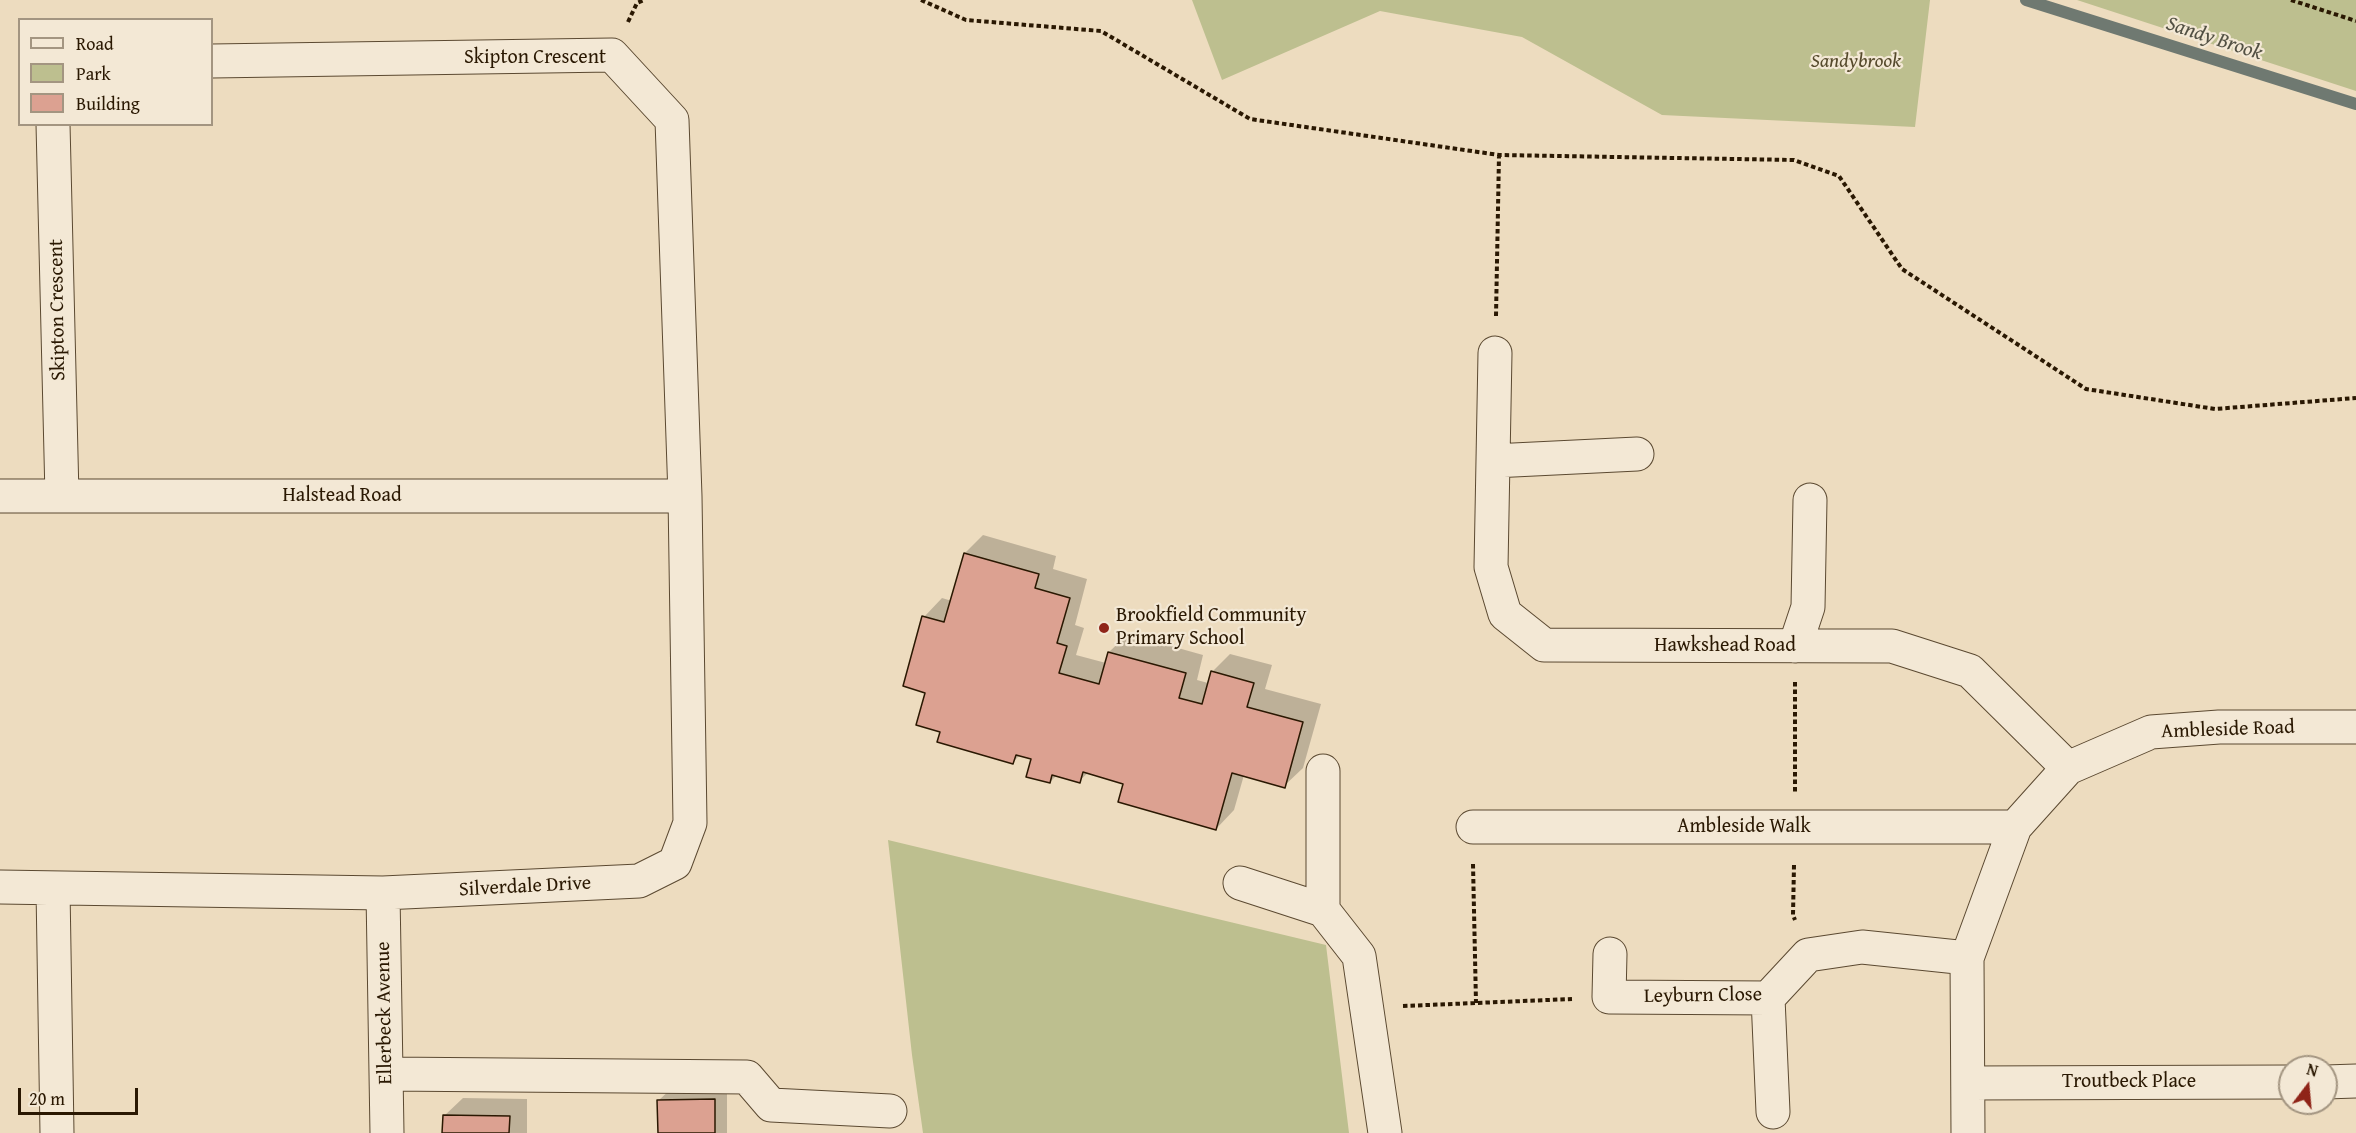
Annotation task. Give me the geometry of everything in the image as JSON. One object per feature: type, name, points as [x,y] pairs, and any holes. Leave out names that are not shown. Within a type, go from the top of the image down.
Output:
[{"type":"street","name":"Skipton Crescent","points":[[213,61],[612,55],[672,120],[685,496]]},
{"type":"street","name":"Skipton Crescent","points":[[54,126],[62,496]]},
{"type":"street","name":"Hawkshead Road","points":[[1495,353],[1491,567],[1505,615],[1544,645],[1892,646],[1970,670],[2068,768]]},
{"type":"street","points":[[1492,460],[1637,454]]},
{"type":"street","name":"Halstead Road","points":[[0,496],[685,496]]},
{"type":"street","name":"Silverdale Drive","points":[[0,887],[383,893],[639,881],[675,863],[690,824],[685,496]]},
{"type":"street","points":[[1795,646],[1808,607],[1810,500]]},
{"type":"street","name":"Ambleside Road","points":[[1968,1133],[1967,958],[2015,827],[2068,768],[2151,732],[2219,727],[2356,727]]},
{"type":"street","points":[[1323,771],[1323,910]]},
{"type":"street","name":"Ambleside Walk","points":[[1473,827],[2015,827]]},
{"type":"street","points":[[1240,883],[1323,910],[1359,956],[1385,1133]]},
{"type":"street","points":[[52,889],[57,1133]]},
{"type":"street","name":"Ellerbeck Avenue","points":[[383,893],[387,1133]]},
{"type":"street","name":"Leyburn Close","points":[[1609,997],[1768,998],[1808,955],[1862,947],[1967,958]]},
{"type":"street","points":[[1609,997],[1610,954]]},
{"type":"street","points":[[1768,998],[1773,1112]]},
{"type":"street","points":[[387,1074],[747,1077],[771,1105],[890,1111]]},
{"type":"street","points":[[2338,1082],[2356,1081]]},
{"type":"street","name":"Troutbeck Place","points":[[1968,1083],[2278,1082]]},
{"type":"path","points":[[921,0],[966,20],[1101,31],[1250,119],[1499,155],[1794,160],[1839,176],[1902,269],[2086,389],[2215,410],[2356,398]]},
{"type":"path","points":[[2291,0],[2356,21]]},
{"type":"path","points":[[1495,353],[1499,155]]},
{"type":"path","points":[[1473,827],[1476,1003]]},
{"type":"path","points":[[1396,1007],[1609,997]]},
{"type":"green space","name":"Sandybrook","points":[[1192,0],[1930,0],[1915,127],[1662,115],[1522,37],[1380,11],[1222,80]]},
{"type":"green space","points":[[2077,0],[2356,0],[2356,91]]},
{"type":"green space","points":[[888,840],[1326,945],[1349,1133],[923,1133]]},
{"type":"building","points":[[964,553],[1039,574],[1035,588],[1070,598],[1057,643],[1067,646],[1059,673],[1099,684],[1108,652],[1186,673],[1179,698],[1202,704],[1211,671],[1254,683],[1247,707],[1303,722],[1285,788],[1232,773],[1216,830],[1118,802],[1123,784],[1083,772],[1080,783],[1052,775],[1050,783],[1026,777],[1031,759],[1016,755],[1013,764],[937,742],[940,732],[916,725],[925,693],[903,686],[922,616],[944,622]]},
{"type":"building","points":[[715,1099],[715,1133],[658,1133],[657,1100]]},
{"type":"building","points":[[443,1115],[510,1116],[509,1133],[442,1133]]},
{"type":"waterway","name":"Sandy Brook","points":[[2026,0],[2356,104]]},
{"type":"place","name":"Brookfield Community Primary School","points":[[1104,628]]}]
